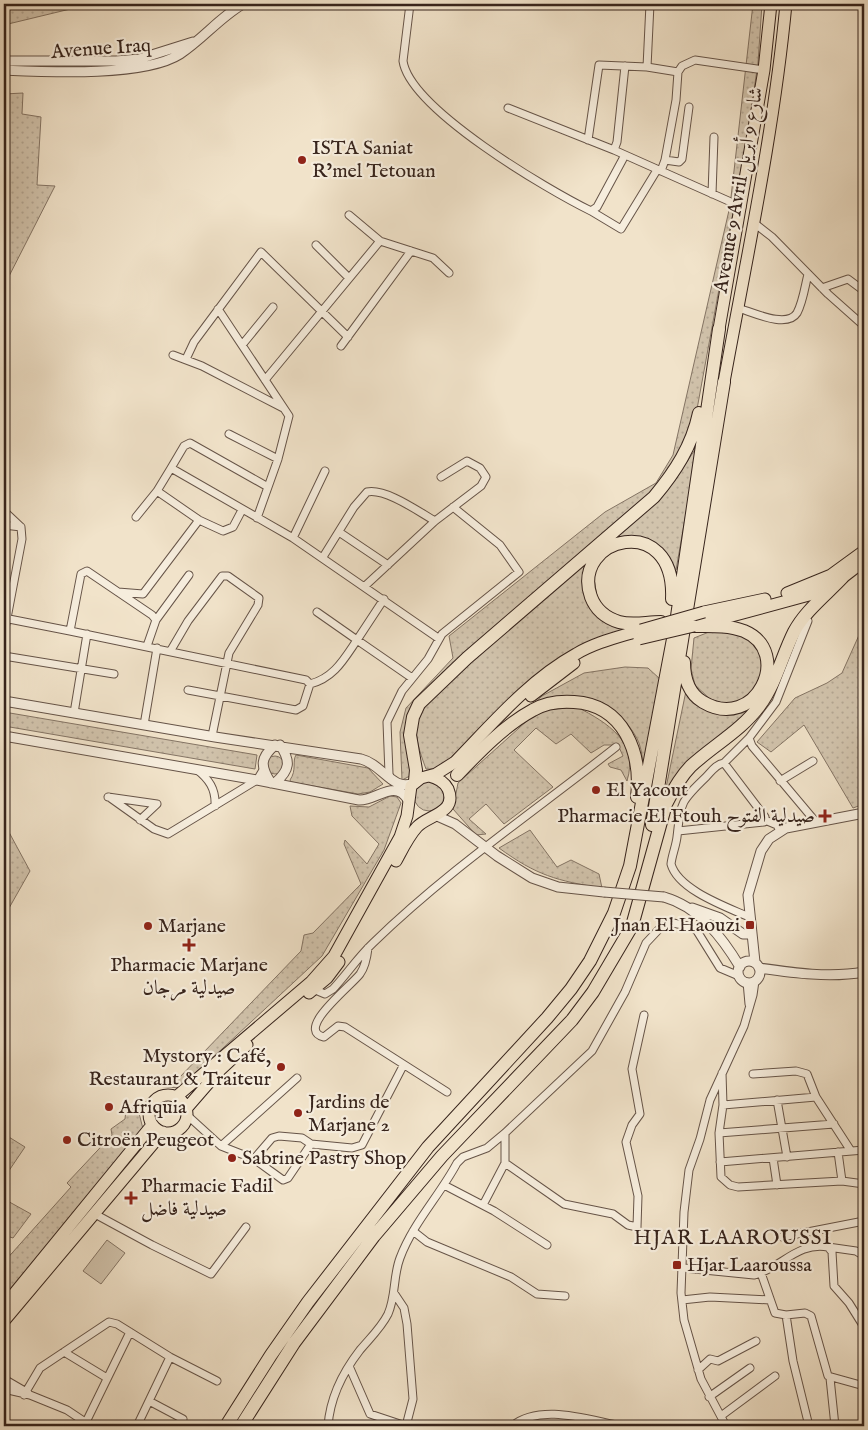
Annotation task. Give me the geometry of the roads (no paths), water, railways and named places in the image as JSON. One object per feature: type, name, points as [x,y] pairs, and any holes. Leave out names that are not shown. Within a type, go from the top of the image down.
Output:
[{"type":"highway","name":"Avenue 9 Avril شارع 9 أبريل","points":[[719,329],[742,206],[764,70],[771,4]]},
{"type":"highway","name":"Avenue 9 Avril شارع 9 أبريل","points":[[724,382],[754,223],[780,62],[786,4]]},
{"type":"highway","points":[[226,1426],[266,1362],[308,1302],[428,1147],[547,1018],[590,961],[614,913],[630,866],[670,646],[676,623],[719,329]]},
{"type":"highway","points":[[176,1097],[312,982],[330,963],[400,837],[409,803],[408,791],[414,782],[416,770],[410,735],[413,717],[419,704],[461,662],[641,509],[671,476],[685,454],[695,428],[712,339],[719,329]]},
{"type":"highway","points":[[694,626],[735,628],[746,632],[756,640],[763,649],[767,668],[763,687],[755,697],[742,706],[729,709],[713,707],[700,700],[689,689],[685,675],[684,664],[716,463],[724,382]]},
{"type":"highway","points":[[560,1031],[608,956],[626,920],[646,858],[724,382]]},
{"type":"highway","points":[[668,622],[636,624],[620,622],[599,611],[592,600],[588,582],[591,567],[598,556],[612,546],[631,542],[649,545],[662,555],[670,569],[672,581],[670,646]]},
{"type":"highway","points":[[448,790],[468,760],[529,698],[568,667],[595,653],[668,622],[801,589],[831,575],[864,551]]},
{"type":"highway","points":[[241,1426],[294,1343],[374,1236],[442,1156],[572,1020],[593,992],[632,926],[666,804],[675,786],[691,767],[746,722],[761,704],[775,678],[795,630],[842,578],[864,561]]},
{"type":"highway","points":[[414,782],[455,762],[523,694],[555,666],[590,646],[710,622],[809,595],[842,578]]},
{"type":"highway","points":[[457,775],[514,724],[533,710],[550,704],[583,703],[596,706],[612,716],[625,730],[634,746],[638,791],[634,824],[613,907],[547,1018]]},
{"type":"highway","points":[[186,1112],[176,1097],[164,1095],[154,1100],[148,1113],[152,1125],[163,1132],[172,1132],[181,1128],[186,1112],[199,1093],[240,1051],[327,978],[338,964],[410,836],[420,824],[440,814],[449,802],[448,790],[441,780],[429,776]]},
{"type":"highway","points":[[409,803],[422,817],[440,814]]},
{"type":"highway","points":[[4,1306],[152,1125]]},
{"type":"highway","points":[[4,1321],[93,1212],[163,1132]]},
{"type":"street","name":"Avenue Iraq","points":[[4,70],[116,70],[139,68],[165,62],[181,53],[243,4]]},
{"type":"street","points":[[410,4],[403,61],[410,79],[442,113],[467,135],[621,229],[666,160],[676,100],[678,72],[686,63],[695,60],[764,70]]},
{"type":"street","points":[[647,67],[650,4]]},
{"type":"street","name":"Avenue Iraq","points":[[4,61],[116,61],[139,58],[194,42]]},
{"type":"street","points":[[588,140],[598,66],[647,67],[678,72]]},
{"type":"street","points":[[614,150],[617,142],[625,66]]},
{"type":"street","points":[[666,160],[679,162],[682,158],[689,107]]},
{"type":"street","points":[[508,108],[626,155],[742,206]]},
{"type":"street","points":[[712,194],[714,137]]},
{"type":"street","points":[[591,211],[597,207],[626,155]]},
{"type":"street","points":[[349,215],[380,241],[432,258],[449,273]]},
{"type":"street","points":[[754,223],[772,237],[822,288],[864,326]]},
{"type":"street","points":[[265,380],[380,241]]},
{"type":"street","points":[[316,245],[349,278]]},
{"type":"street","points":[[186,360],[194,342],[261,252],[348,337]]},
{"type":"street","points":[[342,346],[411,252]]},
{"type":"street","points":[[738,308],[782,321],[791,318],[797,314],[808,274]]},
{"type":"street","points":[[822,288],[848,279],[864,290]]},
{"type":"street","points":[[242,345],[273,307]]},
{"type":"street","points":[[218,309],[289,419],[278,460],[257,518]]},
{"type":"street","points":[[173,355],[202,366],[284,409]]},
{"type":"street","points":[[229,434],[278,460]]},
{"type":"street","points":[[136,517],[157,492],[184,446],[190,443],[268,487]]},
{"type":"street","points":[[365,586],[452,507],[481,486],[486,477],[480,468],[467,461],[441,477]]},
{"type":"street","points":[[171,468],[323,557],[438,638]]},
{"type":"street","points":[[293,538],[325,471]]},
{"type":"street","points":[[323,557],[363,494],[372,491],[387,495],[435,522]]},
{"type":"street","points":[[157,492],[199,520],[226,530],[233,527],[242,510]]},
{"type":"street","points":[[391,780],[388,759],[387,722],[394,704],[428,659],[438,638],[519,572],[500,545],[452,507]]},
{"type":"street","points":[[4,511],[21,527],[21,550],[5,618],[4,634]]},
{"type":"street","points":[[118,592],[143,594],[199,520]]},
{"type":"street","points":[[4,525],[21,527]]},
{"type":"street","points":[[339,532],[388,565]]},
{"type":"street","points":[[70,630],[78,586],[84,572],[89,572],[152,615],[156,620]]},
{"type":"street","points":[[171,650],[188,621],[224,574],[247,588],[259,600],[231,648],[226,663],[212,736]]},
{"type":"street","points":[[147,646],[156,620],[189,575]]},
{"type":"street","points":[[749,917],[699,893],[679,877],[672,864],[678,831],[679,812],[689,792],[716,767],[724,763],[749,738],[773,708],[802,632],[825,596]]},
{"type":"street","points":[[188,690],[296,710],[303,706],[310,684],[329,676],[357,640],[384,599]]},
{"type":"street","points":[[317,612],[412,678]]},
{"type":"street","points":[[5,618],[171,650],[306,680],[310,684]]},
{"type":"street","points":[[74,713],[87,634]]},
{"type":"street","points":[[144,725],[157,648]]},
{"type":"street","points":[[4,656],[114,674]]},
{"type":"street","points":[[4,701],[361,759],[377,766],[391,780],[405,786],[414,782]]},
{"type":"street","points":[[4,736],[273,783],[358,800],[370,800],[383,792],[394,790],[402,793],[409,803]]},
{"type":"street","points":[[749,738],[752,746],[815,821]]},
{"type":"street","points":[[140,820],[157,804],[108,796],[140,820],[159,832],[168,834],[256,780],[263,770],[264,757],[278,745]]},
{"type":"street","points":[[273,783],[285,774],[289,764],[287,757],[278,745]]},
{"type":"street","points":[[313,990],[320,994],[330,992],[368,948],[486,847],[616,748]]},
{"type":"street","points":[[377,766],[382,765],[388,759]]},
{"type":"street","points":[[780,781],[813,760]]},
{"type":"street","points":[[724,763],[765,820],[777,825],[780,831]]},
{"type":"street","points":[[195,769],[206,777],[214,790],[216,806]]},
{"type":"street","points":[[263,770],[273,783]]},
{"type":"street","points":[[726,1426],[709,1397],[698,1370],[684,1320],[682,1300],[684,1212],[689,1170],[700,1139],[712,1094],[742,1033],[750,1007],[749,970],[752,937],[749,917],[751,882],[761,851],[769,839],[780,831],[815,821],[864,813]]},
{"type":"street","points":[[440,814],[512,867],[549,884],[604,892],[664,897],[720,918],[743,934],[752,937]]},
{"type":"street","points":[[678,831],[762,823],[765,820]]},
{"type":"street","points":[[691,908],[749,970]]},
{"type":"street","points":[[328,1426],[331,1406],[349,1366],[378,1330],[388,1313],[400,1258],[413,1231],[463,1157],[487,1148],[505,1134],[592,1051],[625,992],[646,943],[656,931],[673,923],[687,925],[697,931],[725,972],[749,970],[843,975],[864,972]]},
{"type":"street","points":[[368,948],[360,974],[322,1014],[314,1024],[313,1029],[316,1033],[324,1036],[338,1026],[342,1026],[447,1092]]},
{"type":"street","points":[[505,1163],[564,1204],[613,1214],[628,1225],[637,1227],[638,1196],[626,1142],[632,1125],[640,1114],[632,1069],[644,1014]]},
{"type":"street","points":[[254,1159],[275,1137],[298,1137],[311,1144],[352,1148],[362,1146],[403,1066]]},
{"type":"street","points":[[753,1074],[804,1072],[809,1076],[816,1097],[851,1151]]},
{"type":"street","points":[[722,1073],[723,1105],[719,1133],[721,1177],[730,1185],[738,1187],[842,1181],[864,1184]]},
{"type":"street","points":[[221,1146],[297,1078]]},
{"type":"street","points":[[723,1105],[816,1097]]},
{"type":"street","points":[[777,1100],[787,1157]]},
{"type":"street","points":[[186,1112],[221,1146],[254,1159],[276,1176],[285,1180],[311,1144]]},
{"type":"street","points":[[719,1133],[834,1124]]},
{"type":"street","points":[[483,1205],[505,1163],[505,1134]]},
{"type":"street","points":[[720,1162],[864,1150]]},
{"type":"street","points":[[838,1152],[842,1181]]},
{"type":"street","points":[[773,1158],[777,1185]]},
{"type":"street","points":[[444,1185],[483,1205],[547,1245]]},
{"type":"street","points":[[93,1212],[167,1253],[211,1274],[246,1227]]},
{"type":"street","points":[[782,1238],[864,1221]]},
{"type":"street","points":[[413,1231],[427,1242],[511,1277],[537,1294],[566,1296]]},
{"type":"street","points":[[684,1268],[747,1276],[761,1273],[803,1249],[828,1247],[856,1252],[864,1256]]},
{"type":"street","points":[[828,1247],[832,1252],[834,1286],[849,1303],[864,1327]]},
{"type":"street","points":[[761,1273],[775,1314],[805,1313],[811,1316],[826,1374],[830,1378],[864,1386]]},
{"type":"street","points":[[349,1366],[370,1414],[406,1426],[413,1399],[407,1324],[404,1308],[394,1292]]},
{"type":"street","points":[[682,1300],[710,1297],[759,1302],[770,1300]]},
{"type":"street","points":[[786,1315],[791,1352],[810,1426]]},
{"type":"street","points":[[27,1394],[40,1368],[110,1322],[170,1357],[217,1381]]},
{"type":"street","points":[[4,1389],[27,1394],[67,1410],[89,1424],[107,1378],[130,1332]]},
{"type":"street","points":[[698,1370],[710,1359],[718,1361],[756,1341]]},
{"type":"street","points":[[64,1352],[107,1378]]},
{"type":"street","points":[[137,1426],[170,1357]]},
{"type":"street","points":[[709,1397],[750,1368]]},
{"type":"street","points":[[720,1416],[775,1376]]},
{"type":"street","points":[[830,1378],[835,1426]]},
{"type":"street","points":[[4,1379],[27,1394]]},
{"type":"street","points":[[149,1401],[183,1418]]},
{"type":"street","points":[[512,1426],[522,1418],[543,1414],[622,1426]]},
{"type":"place","name":"ISTA Saniat R’mel Tetouan","points":[[302,160]]},
{"type":"place","name":"El Yacout","points":[[596,790]]},
{"type":"place","name":"Pharmacie El Ftouh صيدلية الفتوح","points":[[825,816]]},
{"type":"place","name":"Jnan El Haouzi","points":[[750,925]]},
{"type":"place","name":"Marjane","points":[[148,926]]},
{"type":"place","name":"Pharmacie Marjane صيدلية مرجان","points":[[189,945]]},
{"type":"place","name":"Mystory : Café, Restaurant & Traiteur","points":[[281,1067]]},
{"type":"place","name":"Afriquia","points":[[109,1107]]},
{"type":"place","name":"Jardins de Marjane 2","points":[[298,1113]]},
{"type":"place","name":"Citroën Peugeot","points":[[67,1140]]},
{"type":"place","name":"Sabrine Pastry Shop","points":[[232,1158]]},
{"type":"place","name":"Pharmacie Fadil صيدلية فاضل","points":[[131,1198]]},
{"type":"place","name":"Hjar Laaroussa","points":[[677,1265]]},
{"type":"district","name":"HJAR LAAROUSSI","points":[[733,1238]]}]
